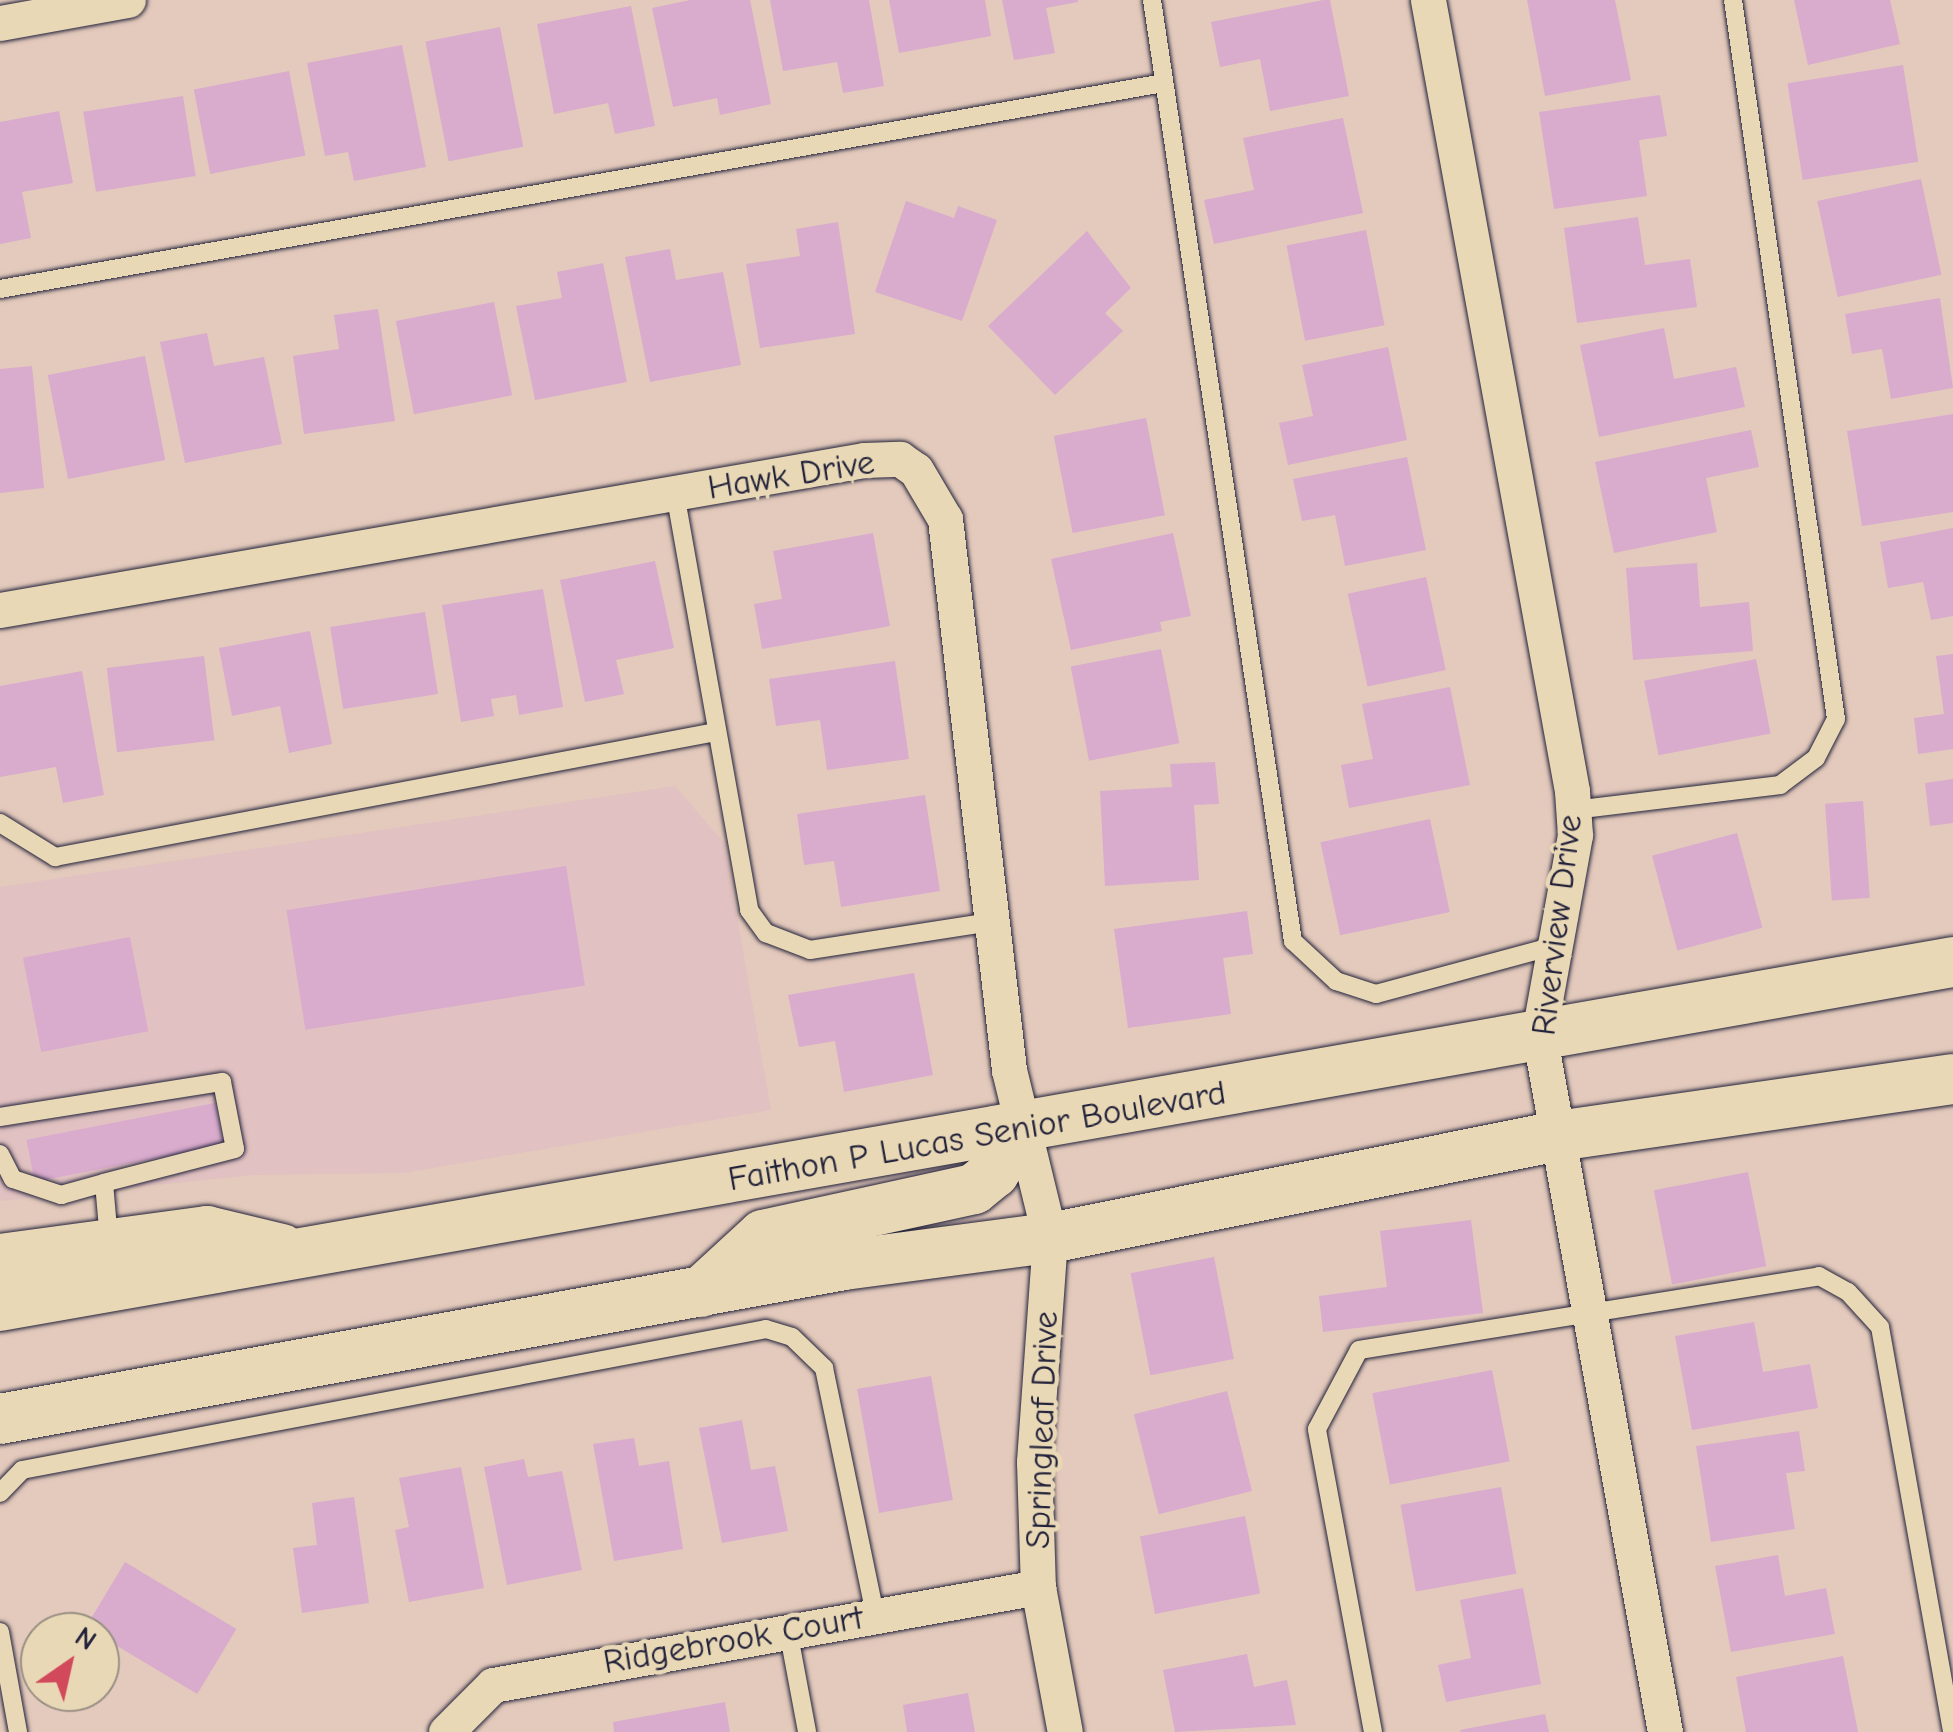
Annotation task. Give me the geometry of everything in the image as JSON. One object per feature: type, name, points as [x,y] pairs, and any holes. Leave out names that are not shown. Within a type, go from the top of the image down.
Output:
[{"type":"main road","name":"Faithon P Lucas Senior Boulevard","points":[[0,1306],[1020,1130],[1953,962]]},
{"type":"main road","points":[[0,1419],[701,1292],[1050,1238],[1558,1136],[1953,1079]]},
{"type":"main road","points":[[701,1292],[763,1235],[974,1189],[994,1174],[1020,1130]]},
{"type":"main road","points":[[0,1259],[207,1231],[301,1254]]},
{"type":"street","points":[[0,24],[128,0]]},
{"type":"street","name":"Riverview Drive","points":[[1428,0],[1574,810],[1539,1034],[1665,1732]]},
{"type":"street","name":"Hawk Drive","points":[[0,610],[864,460],[900,459],[930,486],[945,520],[991,922],[1020,1130]]},
{"type":"street","name":"Springleaf Drive","points":[[1020,1130],[1050,1238],[1034,1462],[1038,1587],[1065,1732]]},
{"type":"street","name":"Ridgebrook Court","points":[[446,1732],[494,1685],[1038,1587]]},
{"type":"lane","points":[[1152,0],[1293,941],[1336,981],[1376,994],[1550,947]]},
{"type":"lane","points":[[1574,810],[1780,784],[1816,758],[1836,719],[1733,0]]},
{"type":"lane","points":[[0,288],[1164,83]]},
{"type":"lane","points":[[675,493],[748,910],[766,933],[810,950],[991,922]]},
{"type":"lane","points":[[0,823],[55,857],[716,732]]},
{"type":"lane","points":[[0,1117],[222,1082],[235,1148],[61,1194],[13,1178],[0,1154]]},
{"type":"lane","points":[[104,1183],[110,1245]]},
{"type":"lane","points":[[1373,1732],[1317,1428],[1331,1392],[1359,1350],[1589,1309],[1820,1276],[1848,1292],[1880,1328],[1952,1732]]},
{"type":"lane","points":[[0,1493],[22,1470],[766,1329],[792,1336],[824,1368],[875,1616]]},
{"type":"lane","points":[[788,1630],[807,1732]]},
{"type":"lane","points":[[0,1632],[18,1732]]},
{"type":"shaded area","points":[[675,786],[724,843],[771,1110],[404,1173],[254,1175],[0,1201],[0,887]]},
{"type":"building","points":[[690,0],[750,0],[771,104],[720,115],[717,98],[673,107],[652,8]]},
{"type":"building","points":[[770,0],[869,0],[884,86],[843,93],[837,62],[783,71]]},
{"type":"building","points":[[889,0],[985,0],[991,36],[899,53]]},
{"type":"building","points":[[1002,0],[1078,2],[1046,8],[1055,53],[1014,60]]},
{"type":"building","points":[[1330,0],[1349,96],[1270,111],[1260,59],[1220,67],[1211,22]]},
{"type":"building","points":[[1527,0],[1615,0],[1631,80],[1545,96]]},
{"type":"building","points":[[1794,0],[1890,0],[1900,44],[1808,65]]},
{"type":"building","points":[[631,6],[655,126],[615,134],[608,103],[554,114],[537,24]]},
{"type":"building","points":[[500,27],[523,147],[449,161],[425,42]]},
{"type":"building","points":[[402,45],[426,167],[354,181],[348,152],[325,156],[307,63]]},
{"type":"building","points":[[1903,65],[1918,162],[1803,180],[1787,83]]},
{"type":"building","points":[[289,71],[305,155],[210,174],[194,90]]},
{"type":"building","points":[[1660,95],[1667,136],[1639,140],[1647,196],[1554,209],[1539,112]]},
{"type":"building","points":[[183,96],[196,176],[96,192],[83,112]]},
{"type":"building","points":[[59,111],[73,183],[22,192],[31,238],[0,244],[0,122]]},
{"type":"building","points":[[1343,118],[1363,213],[1214,244],[1204,200],[1254,190],[1243,138]]},
{"type":"building","points":[[1921,179],[1941,275],[1838,297],[1817,201]]},
{"type":"building","points":[[906,201],[954,218],[958,206],[997,220],[962,321],[875,292]]},
{"type":"building","points":[[1638,217],[1645,265],[1690,259],[1697,307],[1577,323],[1564,228]]},
{"type":"building","points":[[838,222],[855,334],[760,348],[746,264],[800,256],[796,229]]},
{"type":"building","points":[[1366,230],[1385,325],[1305,341],[1286,245]]},
{"type":"building","points":[[1087,231],[1131,288],[1105,313],[1123,331],[1055,395],[988,326]]},
{"type":"building","points":[[670,249],[676,280],[723,272],[741,365],[650,382],[625,257]]},
{"type":"building","points":[[603,263],[627,382],[535,400],[516,306],[562,298],[557,272]]},
{"type":"building","points":[[1940,298],[1953,388],[1891,399],[1882,349],[1852,354],[1845,314]]},
{"type":"building","points":[[494,302],[512,395],[414,414],[396,321]]},
{"type":"building","points":[[378,309],[395,421],[304,434],[293,356],[339,349],[334,315]]},
{"type":"building","points":[[1664,328],[1674,379],[1736,367],[1745,407],[1599,437],[1580,345]]},
{"type":"building","points":[[207,333],[214,366],[264,357],[282,444],[185,463],[160,342]]},
{"type":"building","points":[[1388,347],[1407,440],[1288,465],[1279,423],[1313,416],[1302,365]]},
{"type":"building","points":[[145,356],[165,460],[68,479],[48,375]]},
{"type":"building","points":[[32,366],[44,488],[0,493],[0,369]]},
{"type":"building","points":[[1953,414],[1953,512],[1862,526],[1847,431]]},
{"type":"building","points":[[1146,418],[1165,515],[1073,533],[1054,436]]},
{"type":"building","points":[[1751,430],[1759,467],[1706,478],[1717,532],[1614,553],[1595,462]]},
{"type":"building","points":[[1407,457],[1426,550],[1345,566],[1335,515],[1302,521],[1293,479]]},
{"type":"building","points":[[1953,528],[1953,616],[1931,620],[1923,582],[1888,588],[1880,542]]},
{"type":"building","points":[[873,533],[890,626],[762,649],[754,604],[782,599],[773,551]]},
{"type":"building","points":[[1173,533],[1191,616],[1160,622],[1162,631],[1071,650],[1051,559]]},
{"type":"building","points":[[655,561],[674,648],[616,660],[624,694],[585,702],[560,580]]},
{"type":"building","points":[[1697,563],[1700,607],[1749,602],[1753,651],[1633,660],[1626,568]]},
{"type":"building","points":[[1426,577],[1446,670],[1367,687],[1348,594]]},
{"type":"building","points":[[543,589],[563,707],[519,715],[516,695],[491,699],[494,716],[461,722],[442,605]]},
{"type":"building","points":[[425,612],[438,694],[343,709],[330,627]]},
{"type":"building","points":[[310,631],[332,744],[289,753],[280,706],[232,716],[219,648]]},
{"type":"building","points":[[1161,649],[1179,743],[1089,761],[1071,667]]},
{"type":"building","points":[[1953,654],[1953,749],[1918,754],[1914,718],[1944,714],[1936,656]]},
{"type":"building","points":[[204,656],[214,740],[117,752],[107,668]]},
{"type":"building","points":[[1756,659],[1771,734],[1659,755],[1644,681]]},
{"type":"building","points":[[895,661],[909,759],[827,770],[820,720],[776,726],[769,679]]},
{"type":"building","points":[[82,671],[104,795],[63,803],[56,767],[0,777],[0,686]]},
{"type":"building","points":[[1450,687],[1470,785],[1349,808],[1341,765],[1373,759],[1362,704]]},
{"type":"building","points":[[1215,762],[1219,804],[1194,805],[1199,880],[1105,886],[1100,791],[1172,787],[1170,764]]},
{"type":"building","points":[[1953,779],[1953,823],[1930,826],[1925,783]]},
{"type":"building","points":[[925,795],[940,891],[841,907],[834,861],[804,865],[797,814]]},
{"type":"building","points":[[1863,801],[1870,898],[1832,900],[1825,804]]},
{"type":"building","points":[[1430,819],[1450,912],[1340,935],[1320,842]]},
{"type":"building","points":[[1737,833],[1762,928],[1677,950],[1652,856]]},
{"type":"building","points":[[566,866],[585,986],[305,1030],[286,910]]},
{"type":"building","points":[[1247,911],[1253,954],[1223,958],[1231,1014],[1128,1028],[1114,929]]},
{"type":"building","points":[[130,937],[148,1031],[41,1052],[23,958]]},
{"type":"building","points":[[914,973],[933,1075],[844,1092],[835,1041],[799,1047],[788,995]]},
{"type":"building","points":[[215,1103],[223,1145],[35,1182],[27,1140]]},
{"type":"building","points":[[1748,1172],[1766,1266],[1672,1285],[1654,1190]]},
{"type":"building","points":[[1471,1220],[1483,1313],[1323,1332],[1319,1296],[1387,1287],[1380,1231]]},
{"type":"building","points":[[1214,1257],[1234,1359],[1150,1375],[1131,1273]]},
{"type":"building","points":[[1754,1322],[1763,1372],[1810,1364],[1818,1408],[1692,1430],[1675,1336]]},
{"type":"building","points":[[1492,1370],[1510,1461],[1390,1485],[1372,1393]]},
{"type":"building","points":[[931,1376],[953,1500],[879,1513],[857,1389]]},
{"type":"building","points":[[1227,1391],[1252,1491],[1159,1514],[1134,1414]]},
{"type":"building","points":[[742,1420],[751,1470],[775,1466],[788,1531],[722,1543],[699,1428]]},
{"type":"building","points":[[1799,1431],[1805,1471],[1786,1473],[1795,1529],[1711,1542],[1696,1446]]},
{"type":"building","points":[[634,1438],[639,1466],[669,1461],[683,1549],[614,1561],[593,1444]]},
{"type":"building","points":[[524,1459],[528,1477],[562,1471],[582,1570],[507,1585],[484,1467]]},
{"type":"building","points":[[461,1467],[484,1588],[409,1602],[395,1530],[409,1527],[399,1478]]},
{"type":"building","points":[[1501,1487],[1516,1574],[1416,1591],[1401,1505]]},
{"type":"building","points":[[354,1497],[369,1603],[302,1613],[293,1548],[317,1545],[312,1503]]},
{"type":"building","points":[[1245,1516],[1260,1594],[1155,1614],[1140,1536]]},
{"type":"building","points":[[1778,1555],[1785,1596],[1826,1588],[1835,1634],[1731,1652],[1715,1566]]},
{"type":"building","points":[[125,1562],[236,1629],[197,1694],[120,1648],[120,1612],[95,1612]]},
{"type":"building","points":[[1523,1588],[1541,1684],[1446,1702],[1438,1665],[1471,1658],[1460,1600]]},
{"type":"building","points":[[1247,1654],[1254,1687],[1287,1680],[1296,1725],[1175,1732],[1163,1670]]},
{"type":"building","points":[[1843,1656],[1858,1732],[1746,1732],[1736,1677]]},
{"type":"building","points":[[968,1693],[975,1732],[907,1732],[903,1705]]},
{"type":"building","points":[[725,1702],[730,1732],[614,1732],[613,1722]]},
{"type":"building","points":[[1545,1714],[1549,1732],[1460,1730]]}]
